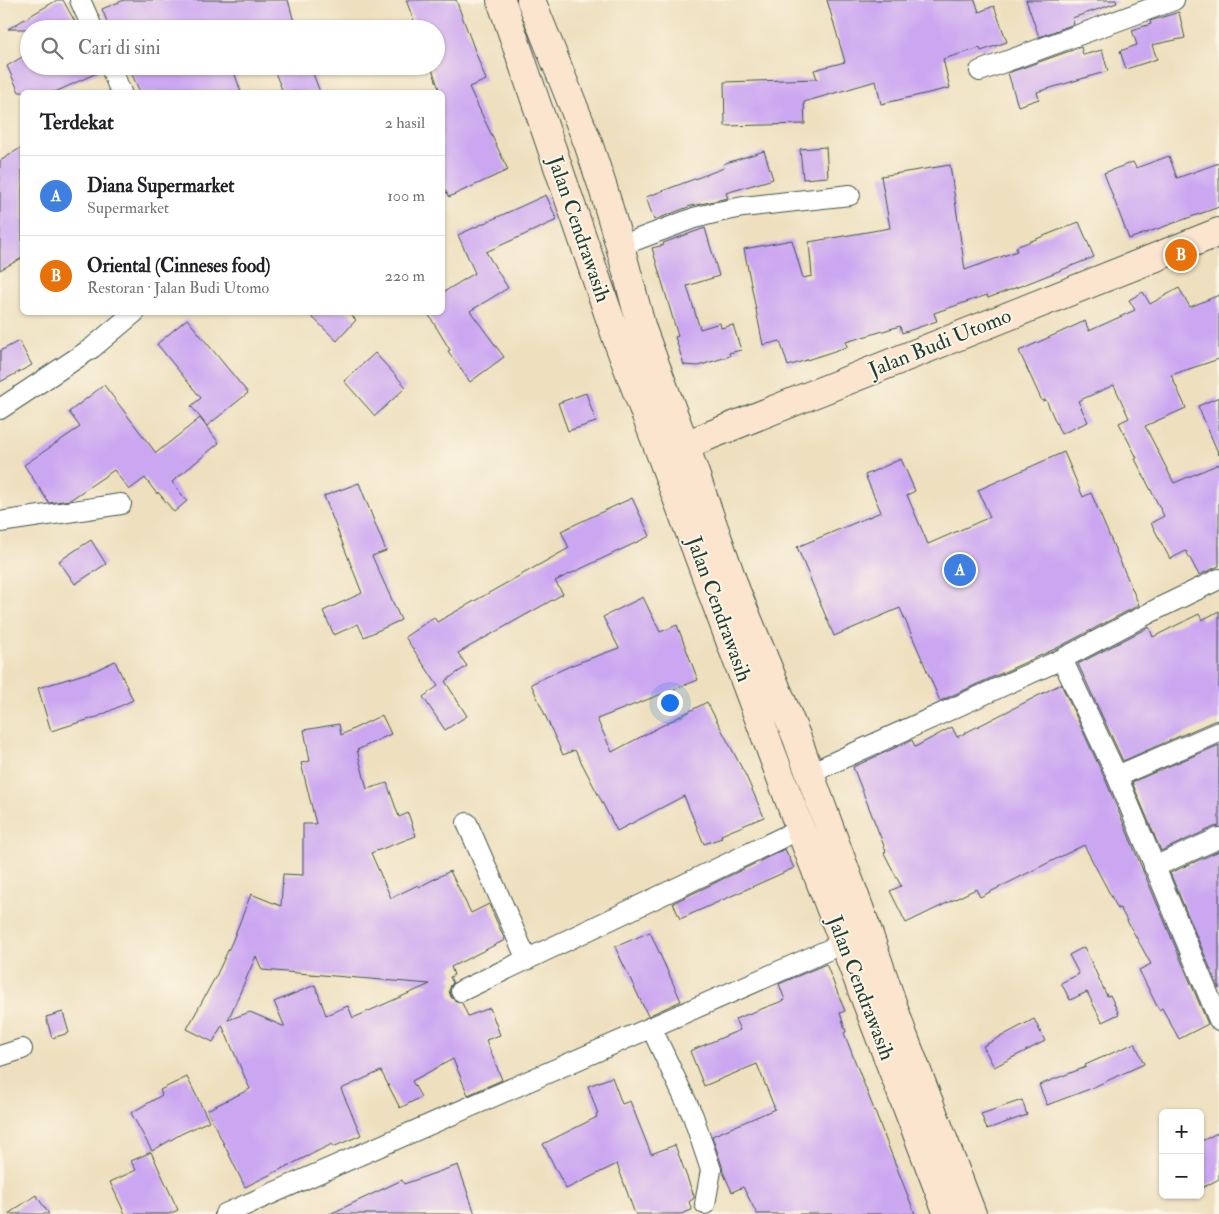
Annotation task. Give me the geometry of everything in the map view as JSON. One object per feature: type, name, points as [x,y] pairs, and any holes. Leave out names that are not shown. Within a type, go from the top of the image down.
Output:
[{"type":"main road","name":"Jalan Cendrawasih","points":[[501,0],[618,342],[673,450],[736,591],[797,738],[867,928],[903,1035],[972,1214]]},
{"type":"main road","name":"Jalan Cendrawasih","points":[[531,0],[588,143],[603,188],[673,450],[800,829],[948,1214]]},
{"type":"main road","name":"Jalan Budi Utomo","points":[[673,450],[1219,232]]},
{"type":"street","points":[[80,0],[89,20]]},
{"type":"street","points":[[980,71],[1174,0]]},
{"type":"street","points":[[114,75],[120,90]]},
{"type":"street","points":[[620,246],[694,218],[718,212],[743,207],[850,195]]},
{"type":"street","points":[[0,409],[92,348],[131,315]]},
{"type":"street","points":[[0,522],[121,504]]},
{"type":"street","points":[[810,773],[1062,659],[1159,608],[1219,580]]},
{"type":"street","points":[[1062,659],[1116,776],[1219,1020]]},
{"type":"street","points":[[1116,776],[1219,732]]},
{"type":"street","points":[[467,823],[527,960]]},
{"type":"street","points":[[461,991],[800,829]]},
{"type":"street","points":[[1154,867],[1219,838]]},
{"type":"street","points":[[225,1214],[844,942]]},
{"type":"street","points":[[652,1027],[693,1116],[711,1170],[706,1204]]},
{"type":"street","points":[[0,1056],[22,1049]]},
{"type":"building","points":[[57,0],[63,0],[74,20],[23,20]]},
{"type":"building","points":[[124,0],[288,0],[294,20],[106,20],[102,9]]},
{"type":"building","points":[[406,0],[456,0],[486,80],[469,87],[508,170],[449,197],[445,190],[445,90],[439,90],[434,75],[445,75],[445,20],[414,20]]},
{"type":"building","points":[[827,0],[975,0],[979,12],[994,6],[1007,42],[981,51],[980,48],[943,59],[950,88],[881,104],[876,81],[804,102],[805,124],[725,126],[724,82],[817,79],[814,70],[845,62]]},
{"type":"building","points":[[1026,0],[1116,0],[1117,3],[1072,18],[1074,24],[1039,37]]},
{"type":"building","points":[[1179,12],[1185,38],[1152,45],[1157,59],[1126,69],[1120,51],[1137,45],[1132,30],[1151,24],[1150,21]]},
{"type":"building","points":[[20,22],[20,29],[8,29]]},
{"type":"building","points":[[1081,47],[1083,55],[1102,50],[1108,71],[1037,92],[1039,99],[1018,106],[1008,73]]},
{"type":"building","points":[[20,58],[20,75],[92,75],[59,90],[20,90],[19,92],[7,66]]},
{"type":"building","points":[[132,75],[235,75],[240,90],[139,90]]},
{"type":"building","points":[[276,75],[313,75],[319,90],[282,90]]},
{"type":"building","points":[[826,147],[828,177],[803,179],[800,149]]},
{"type":"building","points":[[20,148],[20,259],[0,270],[0,161]]},
{"type":"building","points":[[764,151],[773,179],[726,193],[728,198],[691,206],[654,220],[646,197],[724,168],[723,164]]},
{"type":"building","points":[[1169,156],[1177,178],[1219,163],[1219,207],[1129,239],[1104,173],[1133,162],[1136,168]]},
{"type":"building","points":[[950,165],[965,270],[1017,251],[1016,247],[1079,222],[1094,257],[988,298],[987,295],[934,313],[937,321],[902,333],[900,326],[846,342],[847,347],[788,366],[780,341],[763,345],[744,249],[792,240],[803,278],[812,276],[809,242],[890,228],[881,176]]},
{"type":"building","points":[[546,195],[557,220],[486,252],[508,288],[470,311],[504,357],[470,382],[448,351],[450,350],[429,315],[445,315],[445,291],[475,273],[458,235]]},
{"type":"building","points":[[705,228],[719,276],[687,286],[700,329],[720,323],[721,328],[733,325],[741,350],[729,353],[730,356],[698,366],[684,365],[675,337],[678,336],[652,248]]},
{"type":"building","points":[[1179,288],[1190,307],[1219,295],[1219,359],[1171,375],[1186,408],[1145,426],[1174,483],[1219,464],[1219,566],[1199,575],[1186,551],[1170,559],[1151,523],[1164,516],[1119,423],[1129,418],[1114,385],[1078,401],[1088,422],[1061,434],[1046,400],[1042,401],[1019,351],[1085,321],[1089,331],[1135,310],[1129,300],[1143,292],[1150,304]]},
{"type":"building","points":[[310,315],[351,315],[356,320],[337,341]]},
{"type":"building","points":[[187,319],[248,393],[207,426],[191,406],[201,398],[157,344]]},
{"type":"building","points":[[19,341],[32,365],[0,382],[0,351]]},
{"type":"building","points":[[375,353],[406,387],[375,416],[344,381]]},
{"type":"building","points":[[104,385],[156,453],[200,418],[219,443],[172,482],[187,501],[174,512],[145,478],[129,490],[114,470],[70,500],[49,503],[24,465],[80,427],[69,412]]},
{"type":"building","points":[[586,393],[596,422],[568,431],[558,403]]},
{"type":"building","points":[[1219,397],[1219,455],[1198,406]]},
{"type":"building","points":[[1064,452],[1083,497],[1091,493],[1139,605],[1057,648],[940,701],[900,608],[834,636],[797,547],[881,512],[865,475],[901,459],[915,491],[907,495],[928,544],[990,517],[978,490]]},
{"type":"building","points":[[359,483],[386,551],[372,556],[401,620],[364,637],[358,624],[334,635],[323,611],[362,593],[324,496]]},
{"type":"building","points":[[632,498],[650,536],[555,581],[563,594],[458,653],[467,666],[445,681],[467,716],[445,730],[423,697],[438,686],[405,637],[434,617],[437,622],[569,548],[561,531]]},
{"type":"building","points":[[91,540],[106,564],[75,584],[59,561]]},
{"type":"building","points":[[643,597],[660,632],[677,625],[698,680],[597,719],[612,752],[707,702],[746,776],[764,817],[721,835],[722,838],[704,844],[684,796],[617,831],[575,750],[563,755],[531,684],[572,665],[619,648],[603,617]]},
{"type":"building","points":[[1219,611],[1219,720],[1123,761],[1078,664],[1149,627],[1153,637],[1199,614],[1202,620]]},
{"type":"building","points":[[115,661],[133,700],[97,717],[51,731],[38,688],[94,671]]},
{"type":"building","points":[[1061,684],[1106,781],[1208,1024],[1179,1039],[1162,1008],[1159,1010],[1139,970],[1151,964],[1120,908],[1118,909],[1084,845],[980,897],[976,889],[906,923],[890,891],[901,886],[884,853],[886,851],[853,767],[912,740],[915,747],[952,727],[957,737]]},
{"type":"building","points":[[382,715],[391,734],[357,750],[367,789],[387,783],[399,817],[408,813],[416,836],[371,853],[391,898],[418,885],[419,887],[450,871],[471,913],[489,904],[505,940],[451,967],[454,975],[450,977],[453,983],[449,991],[454,1000],[462,1003],[468,1016],[490,1008],[500,1035],[486,1040],[502,1080],[468,1095],[453,1059],[412,1081],[421,1097],[400,1108],[381,1071],[341,1089],[361,1135],[333,1147],[332,1144],[245,1187],[207,1110],[250,1089],[222,1025],[213,1042],[187,1029],[217,974],[251,894],[281,906],[283,874],[303,875],[303,824],[316,824],[301,763],[310,761],[304,730],[339,724],[341,735]],"holes":[[[256,956],[262,970],[430,984],[353,1018],[348,1006],[326,1015],[315,985],[274,1002],[285,1027],[250,1012],[228,1020]]]},
{"type":"building","points":[[1219,745],[1219,826],[1161,851],[1132,782]]},
{"type":"building","points":[[785,849],[794,868],[680,919],[673,903]]},
{"type":"building","points":[[1219,851],[1219,989],[1170,873]]},
{"type":"building","points":[[650,932],[681,1001],[648,1016],[615,947]]},
{"type":"building","points":[[1084,947],[1107,996],[1110,995],[1119,1014],[1102,1022],[1087,992],[1070,1000],[1061,983],[1079,974],[1069,955]]},
{"type":"building","points":[[826,964],[845,1011],[840,1013],[846,1032],[844,1033],[915,1214],[757,1214],[743,1187],[732,1192],[723,1172],[712,1136],[775,1109],[757,1064],[704,1086],[690,1051],[740,1030],[735,1019],[785,1000],[779,984]]},
{"type":"building","points":[[63,1012],[69,1033],[52,1038],[46,1017]]},
{"type":"building","points":[[1034,1019],[1045,1041],[994,1067],[983,1046]]},
{"type":"building","points":[[1135,1043],[1144,1064],[1087,1090],[1047,1105],[1039,1085],[1086,1067],[1085,1065]]},
{"type":"building","points":[[187,1077],[209,1121],[181,1134],[152,1151],[131,1113],[162,1095],[160,1090]]},
{"type":"building","points":[[612,1077],[622,1104],[630,1101],[651,1154],[675,1145],[694,1196],[689,1202],[692,1210],[681,1214],[635,1214],[617,1164],[566,1189],[543,1144],[597,1117],[596,1115],[598,1114],[588,1086]]},
{"type":"building","points":[[1022,1100],[1027,1115],[987,1129],[981,1114]]},
{"type":"building","points":[[1219,1132],[1219,1179],[1204,1187],[1204,1154],[1204,1140]]},
{"type":"building","points":[[151,1152],[178,1210],[169,1214],[125,1214],[110,1182],[136,1170],[131,1161]]},
{"type":"building","points":[[458,1165],[475,1214],[330,1214],[402,1180],[404,1184]]},
{"type":"building","points":[[36,1195],[49,1214],[8,1214]]},
{"type":"place","name":"Oriental (Cinneses food)","points":[[1181,255]]},
{"type":"place","name":"Diana Supermarket","points":[[960,570]]}]
